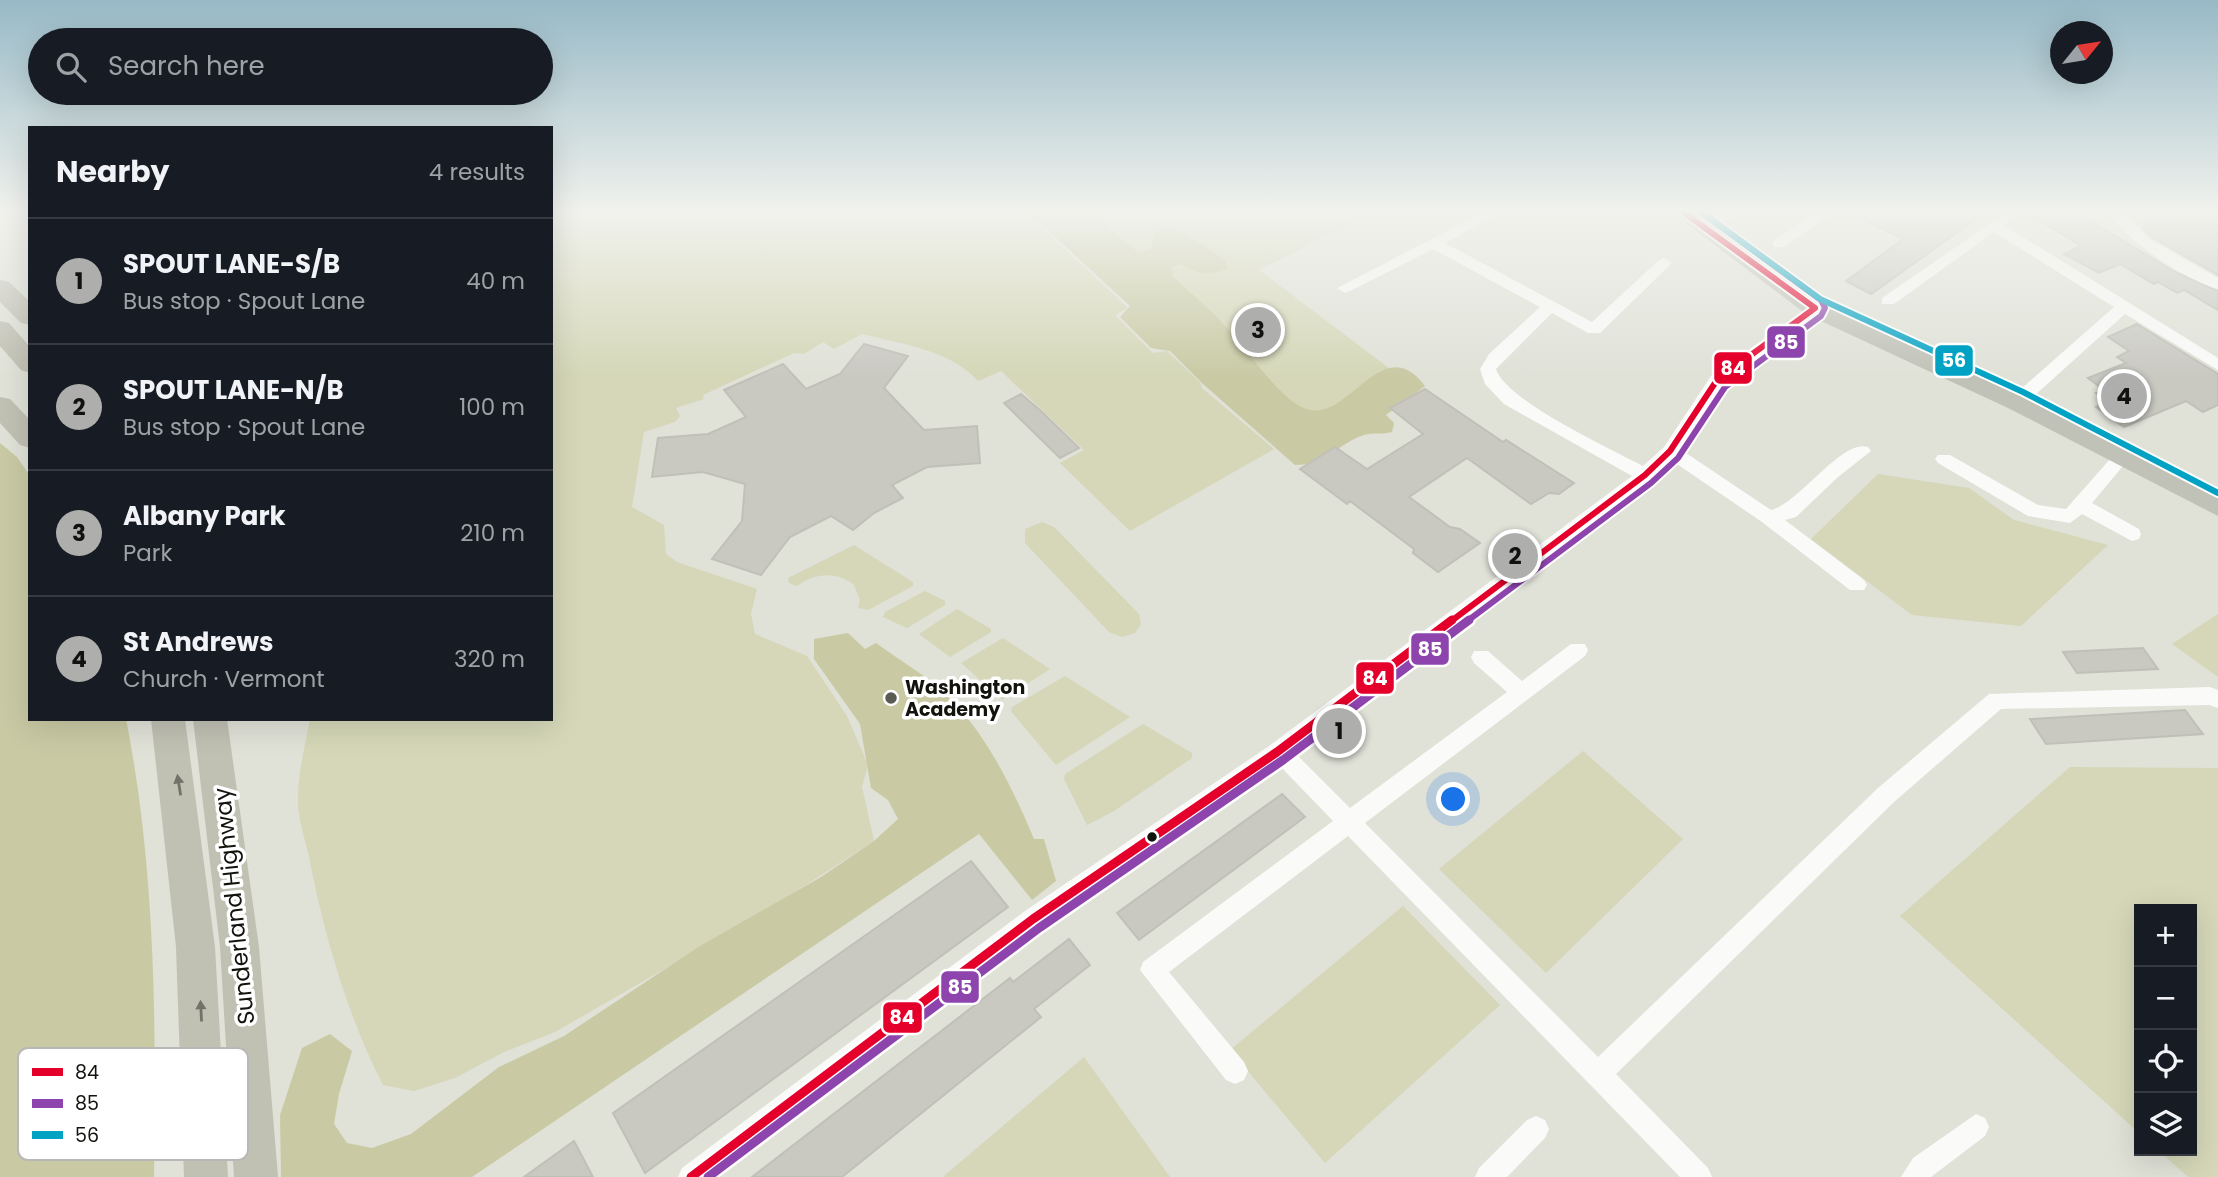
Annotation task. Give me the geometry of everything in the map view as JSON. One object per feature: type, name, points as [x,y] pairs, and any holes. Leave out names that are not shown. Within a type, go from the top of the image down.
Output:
[{"type":"highway","points":[[0,288],[28,315]]},
{"type":"highway","points":[[0,329],[28,362]]},
{"type":"highway","points":[[0,406],[28,436]]},
{"type":"highway","name":"Sunderland Highway","points":[[168,721],[198,951],[201,1048]]},
{"type":"highway","name":"Sunderland Highway","points":[[209,721],[234,882],[247,1012],[256,1177]]},
{"type":"main road","points":[[1758,267],[1815,308],[2018,401],[2218,505]]},
{"type":"street","points":[[1345,288],[1388,267]]},
{"type":"street","points":[[1476,267],[1594,329],[1660,267]]},
{"type":"street","points":[[1888,301],[1936,267]]},
{"type":"street","points":[[2070,267],[2124,306],[2218,365]]},
{"type":"street","points":[[2190,267],[2218,284]]},
{"type":"street","points":[[2018,401],[2124,306]]},
{"type":"street","points":[[1549,307],[1495,358],[1488,369],[1491,380],[1510,400],[1645,475]]},
{"type":"street","points":[[691,1177],[1032,919],[1279,751],[1645,475],[1670,451],[1717,380],[1815,308]]},
{"type":"street","points":[[1670,451],[1768,517],[1857,585]]},
{"type":"street","points":[[1768,517],[1790,512],[1832,472],[1862,451]]},
{"type":"street","points":[[1944,459],[2034,511],[2070,516],[2124,454]]},
{"type":"street","points":[[2080,504],[2132,534]]},
{"type":"street","points":[[1235,1072],[1152,970],[1578,650]]},
{"type":"street","points":[[1481,657],[1522,693]]},
{"type":"street","points":[[1599,1073],[1886,795],[1996,700],[2210,696],[2218,699]]},
{"type":"street","points":[[1279,751],[1699,1177]]},
{"type":"street","points":[[1913,1177],[1976,1127]]},
{"type":"street","points":[[1488,1177],[1536,1129]]},
{"type":"green space","points":[[553,267],[1084,267],[1128,308],[1115,315],[1153,353],[1167,351],[1200,382],[1202,388],[1274,449],[1130,531],[1060,463],[1084,450],[1001,371],[978,381],[967,370],[940,355],[862,334],[834,349],[823,342],[804,354],[794,353],[703,395],[704,399],[676,408],[680,416],[675,422],[644,432],[632,507],[664,525],[666,554],[677,562],[757,589],[751,614],[755,634],[807,656],[847,716],[868,765],[862,787],[874,841],[767,910],[555,1032],[502,1053],[455,1078],[414,1091],[383,1085],[358,1031],[338,974],[322,915],[301,824],[298,804],[300,772],[310,721],[553,721]]},
{"type":"green space","points":[[1088,267],[1172,267],[1172,276],[1214,314],[1277,388],[1300,406],[1310,410],[1325,409],[1339,402],[1381,371],[1395,367],[1410,371],[1425,386],[1386,415],[1394,423],[1392,432],[1364,435],[1315,462],[1295,465],[1203,384],[1170,351],[1151,348],[1120,317],[1130,306]]},
{"type":"green space","points":[[1108,267],[1265,267],[1259,270],[1418,390],[1303,445]]},
{"type":"green space","points":[[1186,267],[1227,269],[1214,273]]},
{"type":"green space","points":[[0,443],[17,457],[28,473],[28,721],[126,721],[136,776],[149,890],[155,1048],[18,1048],[18,1160],[154,1160],[154,1177],[0,1177]]},
{"type":"green space","points":[[1878,474],[1969,488],[2014,520],[2108,545],[2021,626],[1912,615],[1811,539]]},
{"type":"green space","points":[[1042,522],[1054,527],[1139,614],[1141,624],[1135,633],[1122,637],[1109,632],[1025,543],[1025,529]]},
{"type":"green space","points":[[854,545],[913,582],[913,586],[868,610],[858,608],[860,600],[854,585],[840,577],[818,576],[797,586],[789,583],[788,578]]},
{"type":"green space","points":[[925,591],[945,601],[945,605],[907,628],[883,617],[885,612]]},
{"type":"green space","points":[[957,609],[991,629],[991,632],[950,657],[919,634]]},
{"type":"green space","points":[[2218,614],[2218,677],[2172,644]]},
{"type":"green space","points":[[848,633],[865,649],[876,643],[930,681],[961,711],[997,762],[1034,839],[1044,839],[1056,881],[1032,900],[979,834],[472,1177],[281,1177],[280,1115],[302,1048],[330,1034],[352,1051],[339,1094],[334,1124],[347,1143],[372,1148],[411,1134],[499,1067],[564,1036],[700,946],[821,877],[874,841],[898,819],[888,800],[871,788],[860,724],[814,659],[814,639]]},
{"type":"green space","points":[[1003,638],[1050,669],[1002,700],[961,663]]},
{"type":"green space","points":[[1065,676],[1130,717],[1056,765],[1011,711],[1012,707]]},
{"type":"green space","points":[[1143,724],[1192,753],[1192,758],[1114,811],[1087,825],[1064,779],[1065,774]]},
{"type":"green space","points":[[1583,751],[1683,839],[1546,973],[1439,869]]},
{"type":"green space","points":[[2070,767],[2218,768],[2218,1177],[2188,1177],[2165,1156],[2197,1156],[2197,904],[2134,904],[2134,1128],[1900,916]]},
{"type":"green space","points":[[1403,906],[1500,1005],[1325,1163],[1230,1050]]},
{"type":"green space","points":[[1084,1057],[1170,1177],[944,1177],[944,1176]]},
{"type":"building","points":[[1865,267],[1909,267],[1871,294],[1846,281]]},
{"type":"building","points":[[2088,267],[2113,267],[2099,273]]},
{"type":"building","points":[[2125,267],[2166,267],[2218,291],[2218,310],[2184,290],[2177,293],[2158,282],[2154,284]]},
{"type":"building","points":[[2204,267],[2218,267],[2218,275]]},
{"type":"building","points":[[2137,324],[2218,374],[2218,405],[2203,412],[2186,401],[2124,427],[2096,407],[2109,402],[2096,393],[2104,390],[2088,378],[2126,363],[2117,357],[2129,351],[2108,337]]},
{"type":"building","points":[[864,344],[908,356],[884,388],[924,430],[977,426],[980,463],[927,467],[892,485],[903,498],[874,513],[853,530],[831,516],[790,537],[761,575],[712,559],[742,521],[745,484],[703,472],[652,477],[658,438],[708,434],[746,417],[724,390],[783,364],[806,389],[840,374]]},
{"type":"building","points":[[1425,389],[1503,442],[1506,440],[1574,483],[1559,494],[1549,493],[1531,504],[1467,458],[1409,497],[1450,527],[1460,529],[1480,543],[1438,572],[1413,553],[1414,549],[1350,501],[1347,504],[1300,469],[1335,447],[1367,469],[1423,434],[1390,408]]},
{"type":"building","points":[[1021,394],[1079,448],[1060,458],[1004,403]]},
{"type":"building","points":[[2143,648],[2158,669],[2077,673],[2063,652]]},
{"type":"building","points":[[2185,710],[2203,734],[2046,744],[2030,719]]},
{"type":"building","points":[[1282,794],[1305,817],[1139,940],[1117,913]]},
{"type":"building","points":[[971,861],[1008,907],[645,1173],[613,1113]]},
{"type":"building","points":[[1069,939],[1090,965],[1034,1009],[1041,1017],[842,1177],[752,1177],[1010,978],[1013,982]]},
{"type":"building","points":[[574,1141],[593,1177],[524,1177]]},
{"type":"transit line","name":"84","points":[[691,1177],[1033,919],[1277,752],[1645,475],[1670,451],[1717,380],[1815,308],[1759,267]]},
{"type":"transit line","name":"85","points":[[708,1177],[1039,928],[1283,760],[1651,483],[1678,458],[1725,387],[1821,316],[1825,308],[1821,300],[1776,267]]},
{"type":"transit line","name":"56","points":[[1776,267],[1820,299],[2023,392],[2218,493]]},
{"type":"place","name":"Albany Park","points":[[1258,330]]},
{"type":"place","name":"St Andrews","points":[[2124,396]]},
{"type":"place","name":"SPOUT LANE-N/B","points":[[1515,556]]},
{"type":"place","name":"Washington Academy","points":[[891,698]]},
{"type":"place","name":"SPOUT LANE-S/B","points":[[1339,731]]}]
